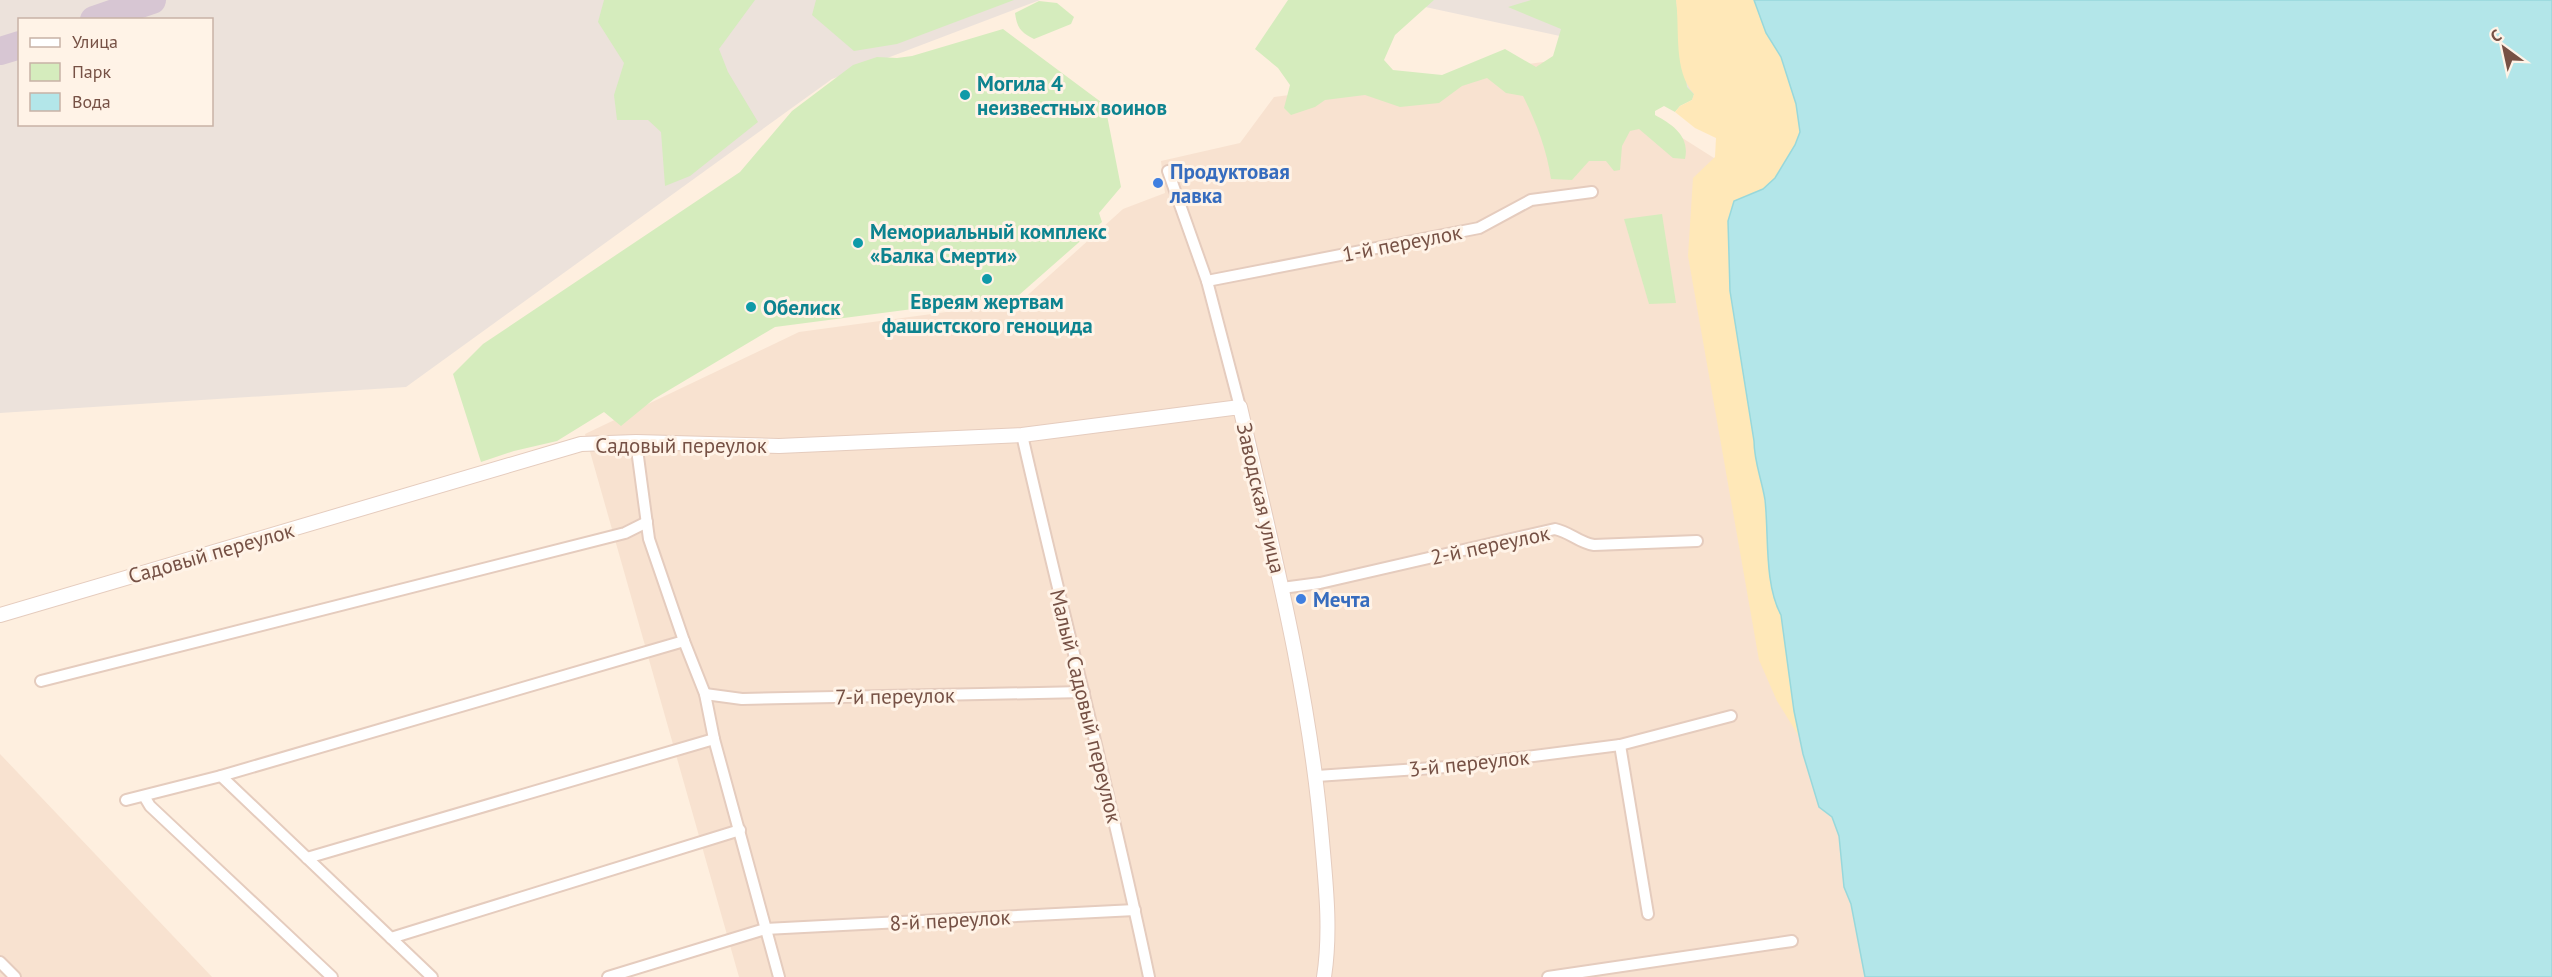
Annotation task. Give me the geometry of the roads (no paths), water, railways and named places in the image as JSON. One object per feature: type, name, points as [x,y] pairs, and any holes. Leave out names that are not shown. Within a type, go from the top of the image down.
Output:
[{"type":"street","name":"Заводская улица","points":[[1168,171],[1207,280],[1240,407],[1282,588],[1317,776],[1328,925],[1324,977]]},
{"type":"street","name":"1-й переулок","points":[[1207,280],[1479,228],[1531,200],[1592,192]]},
{"type":"street","name":"Садовый переулок","points":[[0,615],[581,444],[636,442],[779,446],[1022,435],[1240,407]]},
{"type":"street","name":"Малый Садовый переулок","points":[[1022,435],[1149,977]]},
{"type":"street","points":[[636,442],[649,539],[705,694],[714,739],[779,977]]},
{"type":"street","points":[[41,681],[625,533],[647,522]]},
{"type":"street","name":"2-й переулок","points":[[1282,588],[1320,584],[1555,529],[1565,531],[1583,543],[1594,545],[1697,541]]},
{"type":"street","points":[[126,800],[221,776],[684,641]]},
{"type":"street","name":"7-й переулок","points":[[705,694],[742,699],[1084,692]]},
{"type":"street","name":"3-й переулок","points":[[1317,776],[1447,767],[1620,745],[1731,716]]},
{"type":"street","points":[[307,858],[714,739]]},
{"type":"street","points":[[1620,745],[1648,914]]},
{"type":"street","points":[[221,776],[432,977]]},
{"type":"street","points":[[144,796],[150,806],[332,977]]},
{"type":"street","points":[[391,938],[740,830]]},
{"type":"street","name":"8-й переулок","points":[[608,977],[765,929],[1135,910]]},
{"type":"street","points":[[1548,977],[1792,941]]},
{"type":"street","points":[[0,962],[15,977]]},
{"type":"water","points":[[1754,0],[2552,0],[2552,977],[1865,977],[1851,904],[1844,887],[1839,836],[1832,817],[1819,807],[1803,754],[1794,711],[1781,615],[1772,589],[1765,500],[1755,456],[1730,291],[1728,221],[1734,201],[1763,189],[1775,178],[1795,145],[1800,132],[1796,104],[1781,57],[1766,33]]},
{"type":"place","name":"Могила 4 неизвестных воинов","points":[[965,95]]},
{"type":"place","name":"Продуктовая лавка","points":[[1158,183]]},
{"type":"place","name":"Мемориальный комплекс «Балка Смерти»","points":[[858,243]]},
{"type":"place","name":"Евреям жертвам фашистского геноцида","points":[[987,279]]},
{"type":"place","name":"Обелиск","points":[[751,307]]},
{"type":"place","name":"Мечта","points":[[1301,599]]}]
